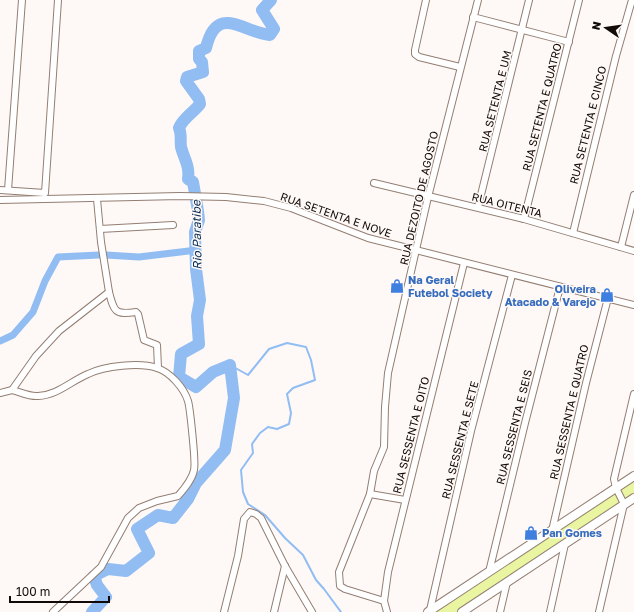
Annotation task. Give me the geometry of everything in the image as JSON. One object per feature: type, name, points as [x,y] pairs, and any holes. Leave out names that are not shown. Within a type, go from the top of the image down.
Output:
[{"type":"main road","points":[[429,611],[552,532],[634,476]]},
{"type":"main road","points":[[462,612],[634,498]]},
{"type":"street","points":[[8,190],[22,0]]},
{"type":"street","points":[[45,200],[58,0]]},
{"type":"street","points":[[426,0],[415,54],[419,57],[460,67]]},
{"type":"street","name":"RUA DEZOITO DE AGOSTO","points":[[384,601],[345,589],[340,586],[338,582],[339,572],[370,494],[374,471],[384,446],[384,407],[388,374],[415,251],[478,0]]},
{"type":"street","name":"RUA SETENTA E UM","points":[[478,207],[529,0]]},
{"type":"street","name":"RUA SETENTA E QUATRO","points":[[524,219],[579,0]]},
{"type":"street","name":"RUA SETENTA E CINCO","points":[[573,233],[616,56],[632,0]]},
{"type":"street","points":[[473,17],[569,42]]},
{"type":"street","name":"RUA OITENTA","points":[[374,183],[524,219],[634,251]]},
{"type":"street","points":[[0,190],[45,193]]},
{"type":"street","points":[[621,248],[634,195]]},
{"type":"street","name":"RUA SETENTA E NOVE","points":[[0,200],[180,196],[226,197],[264,201],[298,211],[368,238],[634,305]]},
{"type":"street","points":[[97,199],[109,292],[113,308],[118,313],[136,312],[138,314],[144,340],[157,345],[158,368]]},
{"type":"street","points":[[100,229],[173,225]]},
{"type":"street","name":"RUA SESSENTA E OITO","points":[[387,612],[384,601],[388,572],[464,263]]},
{"type":"street","name":"RUA SESSENTA E SETE","points":[[429,611],[471,431],[512,275]]},
{"type":"street","name":"RUA SESSENTA E SEIS","points":[[489,572],[524,423],[560,287]]},
{"type":"street","points":[[12,390],[36,356],[59,331],[109,292]]},
{"type":"street","name":"RUA SESSENTA E QUATRO","points":[[552,532],[586,383],[608,298]]},
{"type":"street","points":[[0,393],[12,390],[32,396],[46,395],[62,389],[88,374],[115,366],[158,368],[174,379],[188,400],[194,471],[189,482],[178,496],[157,501],[139,508],[128,518],[101,567],[53,612]]},
{"type":"street","points":[[599,612],[624,504],[616,488],[614,479],[634,394]]},
{"type":"street","points":[[370,494],[405,500]]},
{"type":"street","points":[[224,612],[238,556],[244,519],[250,512],[261,518],[285,566],[312,612]]},
{"type":"street","points":[[550,612],[565,544]]},
{"type":"street","points":[[274,612],[285,566]]},
{"type":"street","points":[[500,612],[507,582]]},
{"type":"green space","points":[[634,479],[634,496],[458,612],[432,612]]},
{"type":"waterway","name":"Rio Paratibe","points":[[92,612],[106,597],[97,585],[94,576],[108,569],[126,571],[149,553],[137,529],[158,515],[173,518],[188,499],[196,483],[225,450],[234,398],[230,365],[213,372],[196,387],[179,377],[181,354],[199,344],[197,316],[200,300],[196,269],[195,232],[199,220],[198,211],[193,182],[188,179],[188,170],[181,147],[179,128],[183,121],[200,104],[199,99],[186,81],[187,77],[203,72],[202,62],[199,59],[199,51],[206,48],[211,34],[217,26],[224,23],[241,26],[270,35],[274,29],[262,10],[271,0]]},
{"type":"waterway","points":[[106,255],[139,257],[197,250]]},
{"type":"waterway","points":[[0,341],[13,335],[33,312],[45,281],[58,257],[99,255]]},
{"type":"waterway","points":[[230,365],[248,375],[269,349],[287,343],[306,347],[311,360],[315,380],[293,388],[287,394],[291,413],[289,424],[277,429],[268,427],[260,433],[252,444],[253,453],[241,470],[243,492],[248,504],[265,515],[285,538],[303,555],[316,580],[341,612]]},
{"type":"place","name":"Na Geral Futebol Society","points":[[397,286]]},
{"type":"place","name":"Oliveira Atacado & Varejo","points":[[607,295]]},
{"type":"place","name":"Pan Gomes","points":[[531,533]]}]
